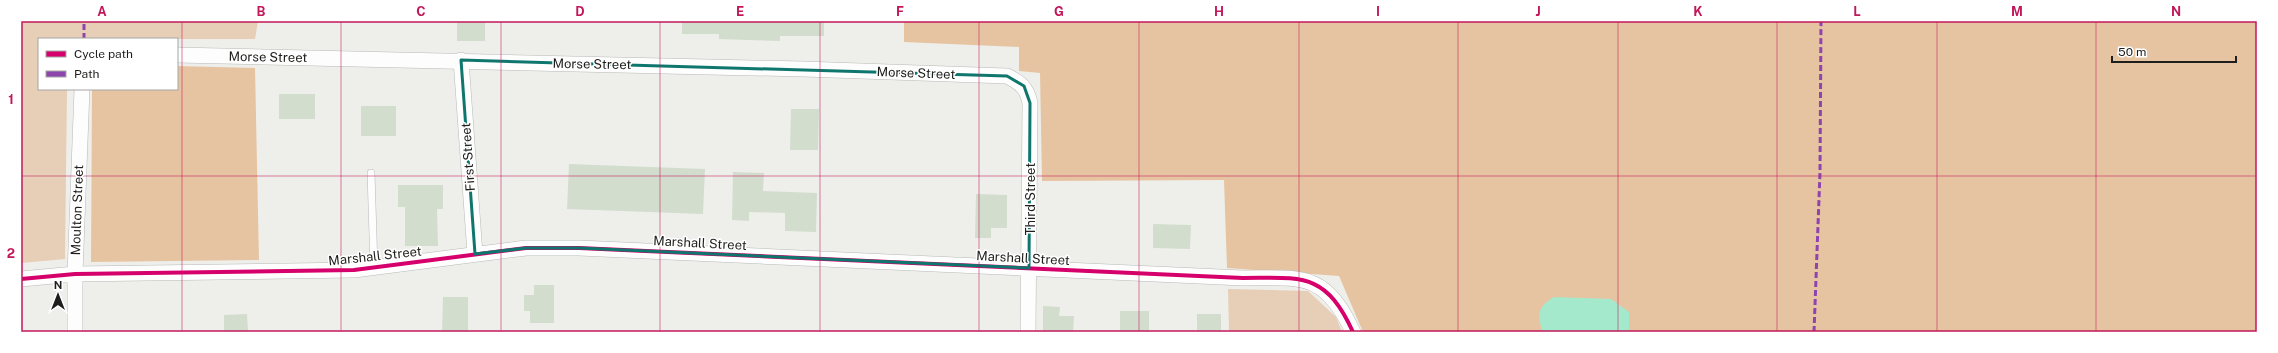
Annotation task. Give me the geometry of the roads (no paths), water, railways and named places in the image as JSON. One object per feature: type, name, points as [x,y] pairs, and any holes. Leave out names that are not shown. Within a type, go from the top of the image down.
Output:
[{"type":"street","name":"Morse Street","points":[[178,55],[461,60],[1007,76]]},
{"type":"street","name":"First Street","points":[[461,60],[475,254]]},
{"type":"street","name":"Third Street","points":[[1007,76],[1024,86],[1030,103],[1028,332]]},
{"type":"street","name":"Moulton Street","points":[[75,332],[75,274],[82,90]]},
{"type":"street","name":"Marshall Street","points":[[21,279],[75,274],[354,270],[526,248],[579,248],[1242,278],[1299,278],[1312,282],[1334,300],[1345,316],[1353,332]]},
{"type":"lane","points":[[371,173],[374,268]]}]
